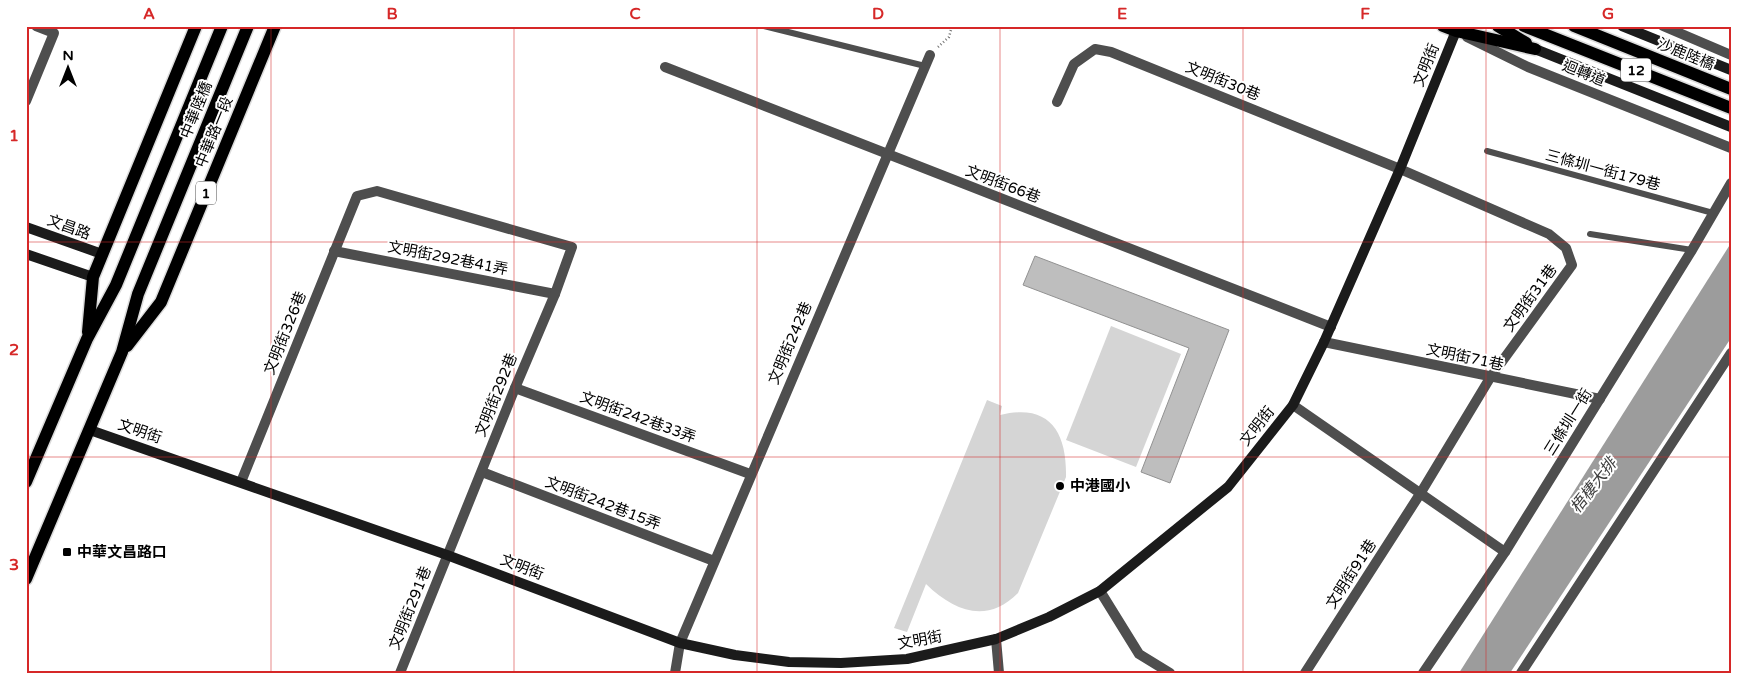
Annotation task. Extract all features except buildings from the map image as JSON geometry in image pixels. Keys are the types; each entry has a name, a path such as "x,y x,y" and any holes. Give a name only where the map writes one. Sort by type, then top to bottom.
{"main road":[{"path":"26,482 87,339 93,276 196,26"},
{"name":"中華陸橋","path":"87,339 116,285 222,26"},
{"name":"中華陸橋","path":"174,207 248,26"},
{"name":"中華路一段","path":"122,352 161,302 275,26"},
{"path":"1443,26 1535,49"},
{"path":"1498,26 1535,49"},
{"name":"12","path":"1524,26 1731,108"},
{"name":"沙鹿陸橋","path":"1574,26 1731,89"},
{"name":"中華路一段","path":"26,579 122,352 138,294 174,207"}],"street":[{"path":"26,101 54,33 36,26"},
{"path":"1622,26 1731,70"},
{"path":"1663,26 1731,55"},
{"name":"迴轉道","path":"1457,29 1528,67 1731,148"},
{"name":"文明街","path":"90,430 447,555 680,643 735,656 789,662 841,663 907,659 996,639 1049,617 1100,590 1228,487 1293,405 1331,327 1400,169 1457,29"},
{"name":"文明街30巷","path":"1057,102 1074,64 1095,49 1111,52 1400,169"},
{"path":"1535,49 1731,127"},
{"name":"文明街242巷","path":"675,673 680,643 750,474 930,55"},
{"name":"文明街66巷","path":"665,67 1331,327"},
{"name":"文明街31巷","path":"1400,169 1548,234 1566,248 1572,265 1490,378 1420,494"},
{"name":"三條圳一街","path":"1423,673 1505,552 1692,250 1731,183"},
{"name":"文明街326巷","path":"241,482 357,196 377,191 572,246"},
{"name":"文昌路","path":"26,227 102,254"},
{"name":"文明街292巷","path":"447,555 515,388 556,294 572,246"},
{"name":"文明街292巷41弄","path":"334,251 556,294"},
{"path":"26,254 93,276"},
{"name":"文明街71巷","path":"1324,342 1490,378 1600,398"},
{"path":"1521,673 1731,353"},
{"name":"文明街242巷33弄","path":"515,388 750,474"},
{"path":"1293,405 1505,552"},
{"name":"文明街242巷15弄","path":"482,472 714,561"},
{"name":"文明街91巷","path":"1306,671 1420,494"},
{"name":"文明街291巷","path":"400,673 447,555"},
{"path":"1100,590 1139,654 1170,673"},
{"path":"996,639 999,673"}],"lane":[{"path":"764,26 925,66"},
{"name":"三條圳一街179巷","path":"1487,151 1712,213"},
{"path":"1590,234 1692,250"}],"path":[{"path":"930,55 949,37 952,26"}],"shaded area":[{"path":"1111,326 1181,354 1136,467 1066,440"},
{"path":"987,400 1002,406 1000,415 1017,412 1031,413 1043,417 1052,424 1063,446 1066,477 1018,593 995,609 971,611 948,602 926,584 907,632 894,628"}],"water":[{"name":"梧棲大排","path":"1731,243 1731,338 1510,673 1459,673"}],"place":[{"name":"中港國小","path":"1060,486"},
{"name":"中華文昌路口","path":"67,552"}]}
